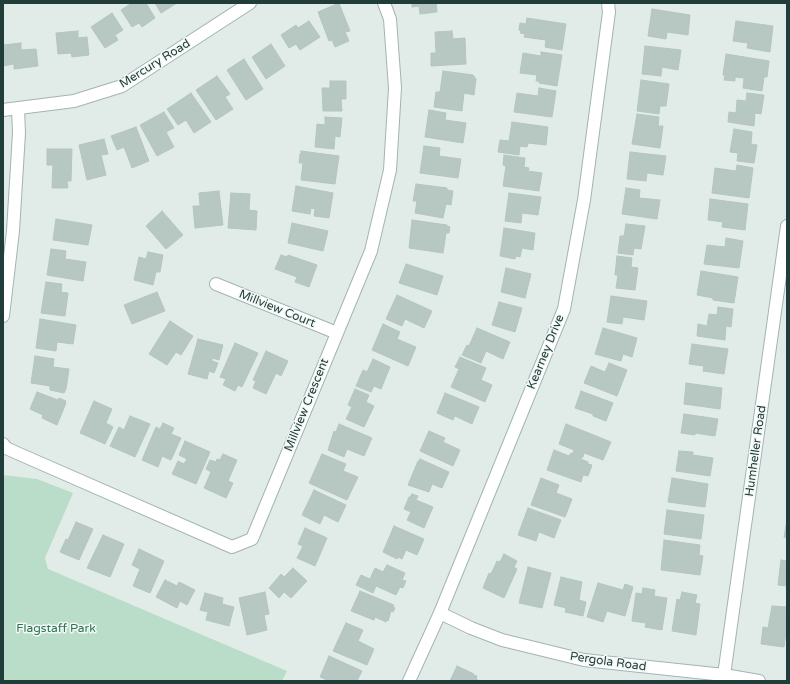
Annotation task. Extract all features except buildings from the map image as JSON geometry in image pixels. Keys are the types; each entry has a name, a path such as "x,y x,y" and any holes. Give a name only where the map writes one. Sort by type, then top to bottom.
{"street":[{"name":"Mercury Road","path":"3,110 74,101 122,86 250,3"},
{"name":"Millview Crescent","path":"3,444 6,448 17,453 232,547 252,539 371,251 390,170 395,88 390,19 384,3"},
{"name":"Kearney Drive","path":"409,681 440,613 564,309 584,200 608,3"},
{"path":"3,316 13,231 19,133 18,109"},
{"name":"Humheller Road","path":"724,675 787,226"},
{"name":"Millview Court","path":"216,284 337,333"},
{"name":"Pergola Road","path":"440,613 471,628 502,640 584,660 724,675 759,681"}],"green space":[{"name":"Flagstaff Park","path":"3,475 37,479 73,493 45,558 48,569 287,671 282,681 3,681"}]}
